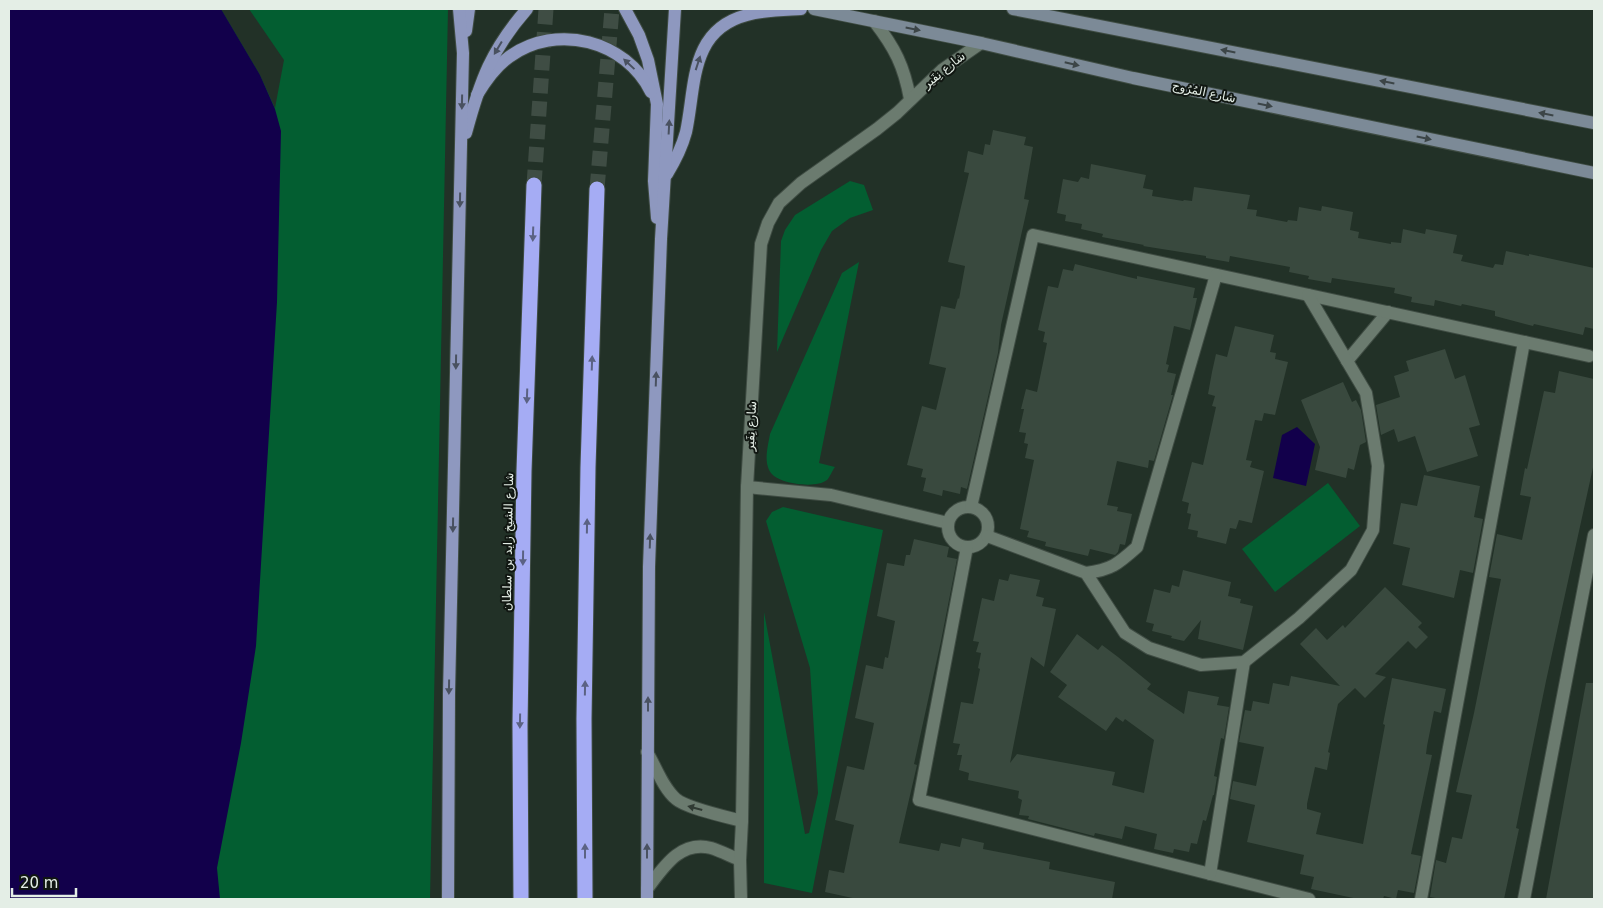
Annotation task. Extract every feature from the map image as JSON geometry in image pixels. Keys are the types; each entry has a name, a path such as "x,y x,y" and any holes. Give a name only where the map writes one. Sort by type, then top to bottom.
{"highway":[{"name":"شارع الشيخ زايد بن سلطان","path":"521,899 520,725 524,471 534,185"},
{"path":"585,899 584,719 588,467 597,189"}],"main road":[{"path":"448,899 448,720 463,54 459,9"},
{"path":"463,54 469,9"},
{"path":"461,151 485,71 511,27 527,9"},
{"path":"625,9 648,60 657,104 654,195 661,238"},
{"path":"647,894 649,567 661,238 676,9"},
{"path":"666,176 682,143 695,69 702,52 711,38 728,23 747,15 801,9"},
{"path":"477,94 491,73 510,56 532,44 557,39 583,40 607,48 628,62 645,81 657,104"}],"street":[{"name":"شارع المُرُوج","path":"814,9 981,43 1133,78 1594,173"},
{"path":"1012,9 1594,123"},
{"name":"شارع نِفَير","path":"874,21 888,38 905,74 910,99"},
{"name":"شارع نِفَير","path":"740,899 747,487 761,244 768,223 779,203 800,183 877,129 897,113 942,70 981,43"},
{"path":"971,507 1032,235 1589,356"},
{"path":"987,536 1086,573 1103,571 1118,563 1136,547 1216,275"},
{"path":"1086,573 1125,633 1149,648 1201,665 1244,662 1299,618 1351,570 1373,530 1378,466 1366,393 1308,295"},
{"path":"1347,361 1388,312"},
{"path":"1421,899 1524,342"},
{"path":"747,487 831,495 948,523"},
{"path":"965,507 971,507 982,512 986,517 989,530 987,536 978,545 967,547 956,543 952,539 948,523 954,512 965,507"},
{"path":"1524,899 1594,536"},
{"path":"967,547 919,800 1309,899"},
{"path":"1210,874 1244,662"},
{"path":"647,752 668,790 676,800 689,806 742,821"},
{"path":"647,894 667,863 679,852 694,847 710,848 740,860"}],"green space":[{"path":"9,9 221,9 260,75 275,108 284,60 249,9 448,9 430,899 9,899"},
{"path":"850,181 864,185 873,210 850,218 832,231 821,250 777,352 781,241 785,230 795,215"},
{"path":"859,262 819,463 835,467 828,479 822,483 807,485 782,480 771,473 767,464 770,434 842,273"},
{"path":"1328,483 1360,526 1275,592 1242,549"},
{"path":"783,507 883,530 812,893 764,883 764,612 805,834 809,833 818,793 810,668 766,521 772,512"}],"shaded area":[{"path":"9,9 221,9 260,75 275,109 281,131 277,302 256,646 241,743 217,868 220,899 9,899"},
{"path":"1297,427 1315,444 1306,486 1273,478 1282,435"}],"building":[{"path":"993,130 1026,137 1024,145 1033,147 1024,199 1029,200 1001,325 998,353 967,489 961,487 960,494 943,490 942,496 923,491 926,478 921,477 923,469 907,465 922,406 936,410 946,368 929,364 941,306 955,309 959,299 965,266 948,262 969,173 964,172 968,151 983,155 985,144 990,145"},
{"path":"1091,164 1146,175 1143,188 1153,190 1152,196 1192,201 1194,187 1250,195 1247,209 1257,210 1256,216 1287,222 1288,220 1297,221 1299,207 1321,211 1322,206 1353,212 1350,230 1359,232 1358,238 1391,244 1391,242 1401,243 1403,229 1425,234 1426,229 1457,235 1453,253 1463,255 1461,261 1493,268 1495,264 1503,265 1506,251 1594,268 1594,329 1585,327 1583,335 1534,324 1533,326 1495,316 1495,311 1462,304 1461,306 1435,300 1434,306 1411,302 1412,297 1394,293 1395,288 1332,278 1331,283 1308,279 1309,276 1289,272 1290,267 1230,256 1229,262 1102,237 1103,234 1081,229 1082,224 1065,221 1066,215 1057,213 1063,179 1078,182 1081,177 1089,179"},
{"path":"1075,264 1137,279 1137,276 1195,288 1193,298 1197,298 1190,330 1174,326 1166,364 1169,365 1167,372 1176,374 1171,395 1173,395 1154,461 1149,460 1148,468 1117,461 1107,505 1118,507 1117,511 1132,514 1125,545 1120,544 1115,555 1090,549 1088,556 1045,546 1046,542 1027,537 1029,531 1020,529 1034,460 1025,458 1028,444 1024,443 1026,433 1019,432 1024,409 1021,409 1026,389 1037,392 1047,343 1043,342 1045,332 1038,330 1048,286 1058,288 1063,269 1073,271"},
{"path":"1235,326 1274,335 1270,352 1276,353 1275,359 1288,362 1275,415 1264,413 1262,421 1255,420 1246,460 1252,461 1250,467 1264,471 1252,523 1239,520 1236,529 1230,528 1226,544 1197,537 1198,531 1188,529 1191,514 1187,513 1189,503 1182,501 1192,462 1203,465 1216,407 1212,406 1215,396 1208,394 1216,354 1227,357"},
{"path":"1445,349 1455,379 1465,375 1480,425 1469,428 1478,456 1427,472 1415,436 1398,442 1394,429 1381,435 1376,405 1400,397 1394,376 1409,371 1406,361"},
{"path":"1559,371 1594,379 1594,463 1546,681 1516,828 1519,829 1504,899 1441,899 1430,897 1436,860 1446,863 1452,837 1462,839 1472,795 1456,792 1501,579 1489,577 1497,534 1522,540 1531,497 1520,495 1525,468 1527,469 1544,391 1555,393"},
{"path":"1343,382 1352,402 1356,400 1361,410 1366,442 1360,445 1354,470 1348,468 1346,478 1315,470 1320,447 1301,400"},
{"path":"1424,475 1480,486 1474,517 1483,519 1473,573 1460,570 1454,598 1402,585 1410,548 1393,544 1401,503 1417,506"},
{"path":"914,539 949,547 947,557 957,559 914,764 917,765 899,843 939,851 941,843 960,847 962,838 984,843 983,849 1050,862 1049,869 1115,882 1112,899 857,899 825,892 829,870 844,873 854,825 835,820 847,766 864,770 874,723 855,718 866,665 883,669 885,657 888,658 895,621 877,616 887,563 904,566 906,555 910,555"},
{"path":"1183,570 1231,582 1228,596 1241,599 1240,603 1253,606 1243,650 1198,639 1201,620 1184,641 1152,631 1154,624 1146,622 1154,589 1170,593 1172,585 1179,587"},
{"path":"1010,574 1040,580 1036,596 1044,598 1042,606 1056,609 1044,667 1031,657 1010,763 1017,754 1115,772 1112,785 1144,793 1154,740 1125,719 1123,722 1116,717 1106,731 1058,697 1067,685 1050,672 1077,634 1098,650 1102,645 1151,684 1147,689 1184,714 1188,691 1219,697 1217,705 1229,707 1224,739 1221,738 1214,776 1217,777 1214,795 1206,821 1203,820 1197,844 1191,843 1189,852 1174,849 1173,853 1154,849 1157,834 1125,826 1122,839 1095,833 1094,836 1028,819 1029,816 1019,815 1022,800 1018,798 1019,791 968,780 969,773 959,770 962,755 957,755 960,744 953,743 961,702 973,704 980,669 978,668 981,653 976,652 979,642 973,641 982,598 994,601 999,579 1008,581"},
{"path":"1385,587 1422,623 1418,627 1428,637 1416,649 1408,641 1375,674 1386,677 1365,698 1355,688 1338,704 1328,752 1330,753 1327,770 1315,767 1307,804 1307,809 1321,813 1316,834 1363,844 1392,678 1446,689 1441,713 1434,711 1427,746 1426,754 1432,755 1411,854 1421,856 1414,893 1398,890 1396,899 1384,896 1383,899 1358,899 1311,889 1314,877 1300,874 1304,855 1247,842 1255,805 1230,799 1233,781 1256,786 1264,747 1239,742 1245,710 1251,711 1253,701 1269,704 1273,683 1289,686 1291,676 1340,686 1300,644 1316,628 1327,640 1343,625 1345,628"},
{"path":"1586,683 1594,683 1594,899 1546,899"}],"tunnel":[{"path":"534,185 546,9"},
{"path":"597,189 612,9"}]}
